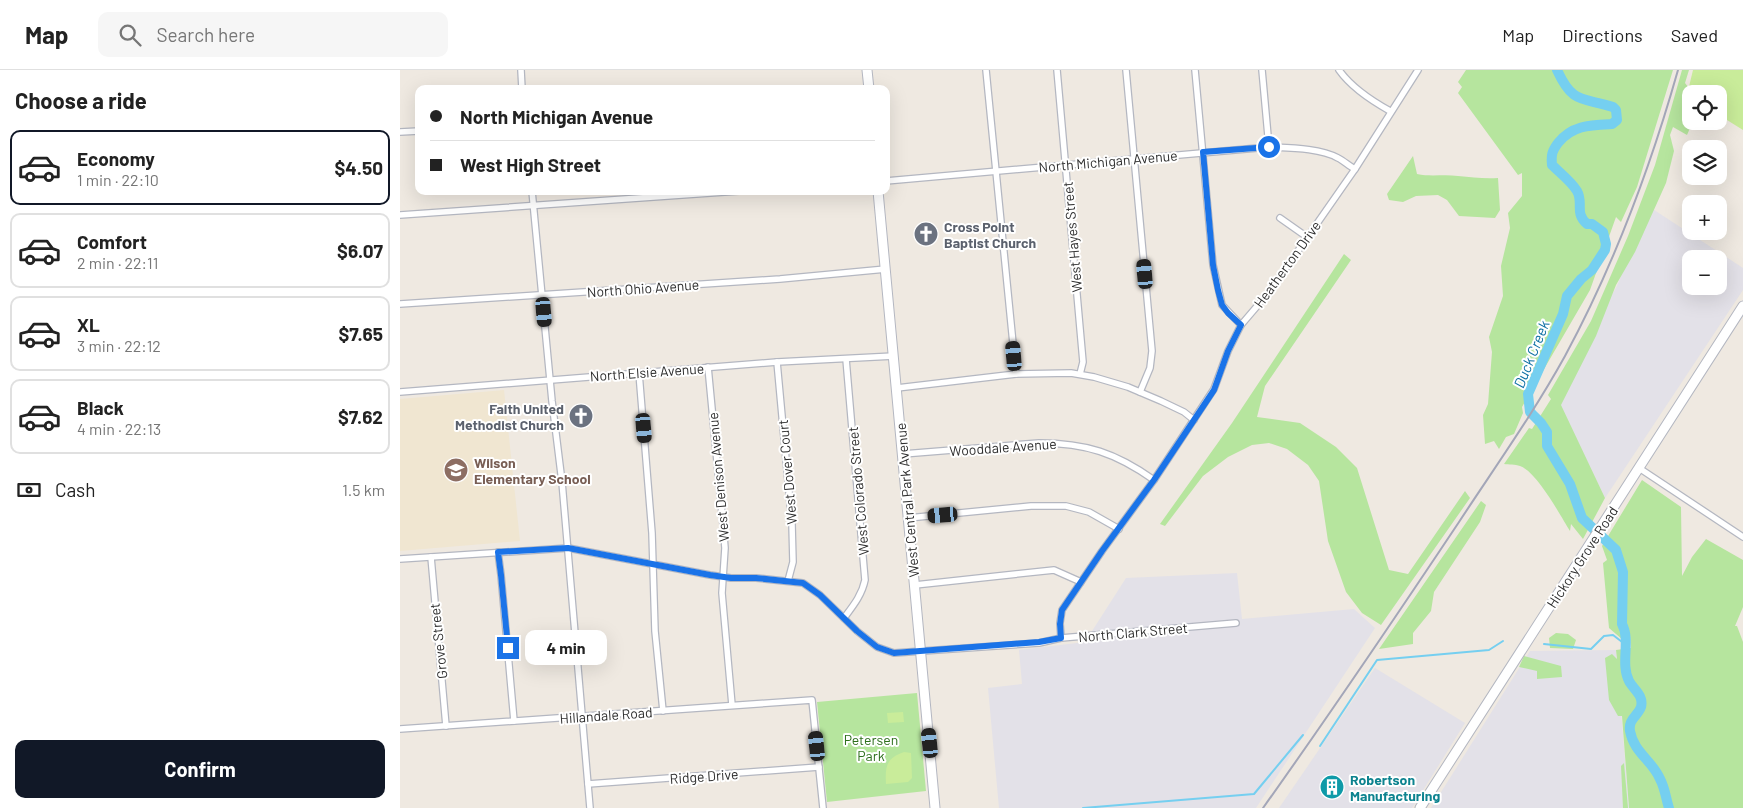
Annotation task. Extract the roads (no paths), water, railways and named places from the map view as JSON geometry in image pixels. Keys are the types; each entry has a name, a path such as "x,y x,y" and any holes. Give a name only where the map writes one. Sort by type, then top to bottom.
{"street":[{"path":"520,70 522,85"},
{"path":"867,70 869,85"},
{"path":"986,70 1016,374"},
{"name":"West Hayes Street","path":"1057,70 1083,362 1080,374"},
{"path":"1126,70 1152,351 1150,368 1140,392"},
{"path":"1195,70 1213,265 1222,305 1241,325"},
{"path":"1262,70 1269,147"},
{"path":"1339,70 1376,103 1390,111"},
{"name":"Heatherton Drive","path":"1061,638 1062,610 1154,480 1214,390 1228,351 1241,325 1270,291 1354,169 1418,70"},
{"path":"400,132 415,131"},
{"name":"North Michigan Avenue","path":"890,181 1269,147 1298,148 1325,153 1337,157 1354,169"},
{"path":"533,195 568,548 590,808"},
{"path":"400,215 684,195"},
{"name":"West Central Park Avenue","path":"878,195 936,808"},
{"path":"1280,218 1307,237"},
{"name":"North Ohio Avenue","path":"400,304 780,279 886,269"},
{"name":"Hickory Grove Road","path":"1420,808 1743,306"},
{"name":"North Elsie Avenue","path":"400,392 708,367 894,356"},
{"name":"West Colorado Street","path":"844,618 864,588 865,580 846,359"},
{"name":"West Dover Court","path":"777,362 792,524 793,562 788,581"},
{"name":"West Denison Avenue","path":"708,367 723,524 722,577 732,706"},
{"path":"639,373 650,504 655,631 663,711"},
{"path":"897,388 1016,374 1080,374 1140,392 1184,412 1194,420"},
{"name":"Wooddale Avenue","path":"903,454 1039,443 1061,443 1082,446 1107,453 1138,469 1154,480"},
{"path":"1639,468 1743,536"},
{"path":"908,518 1031,506 1066,506 1089,512 1119,529"},
{"name":"North Clark Street","path":"400,559 568,548 722,577 803,583 877,647 894,653 1039,642 1061,638 1236,623"},
{"path":"498,552 514,721"},
{"name":"Grove Street","path":"431,557 446,726"},
{"path":"915,585 1054,570 1081,582"},
{"name":"Hillandale Road","path":"400,729 812,700 819,767"},
{"path":"819,767 823,808"},
{"name":"Ridge Drive","path":"588,784 819,767"}],"waterway":[{"name":"Duck Creek","path":"1557,70 1568,89 1579,98 1613,107 1616,110 1617,120 1612,124 1576,129 1563,137 1552,153 1552,165 1569,180 1579,195 1580,212 1583,220 1603,232 1606,244 1605,250 1592,270 1581,279 1567,296 1563,314 1528,394 1530,412 1547,432 1547,446 1570,484 1582,518 1616,550 1623,572 1622,624 1626,638 1626,674 1640,696 1642,703 1640,710 1630,723 1630,731 1635,745 1657,772 1669,808"},
{"path":"1544,644 1591,649 1604,636 1613,635 1626,645"},
{"path":"1320,746 1377,660 1489,650 1503,641"},
{"path":"1083,808 1254,794 1303,735"}],"railway":[{"path":"1263,808 1338,702 1527,420 1553,378 1583,322 1615,252 1643,180 1678,70"}],"place":[{"name":"Cross Point Baptist Church","path":"926,234"},
{"name":"Faith United Methodist Church","path":"581,416"},
{"name":"Wilson Elementary School","path":"456,470"},
{"name":"Robertson Manufacturing","path":"1332,787"}],"park label":[{"name":"Petersen Park","path":"871,748"}]}
